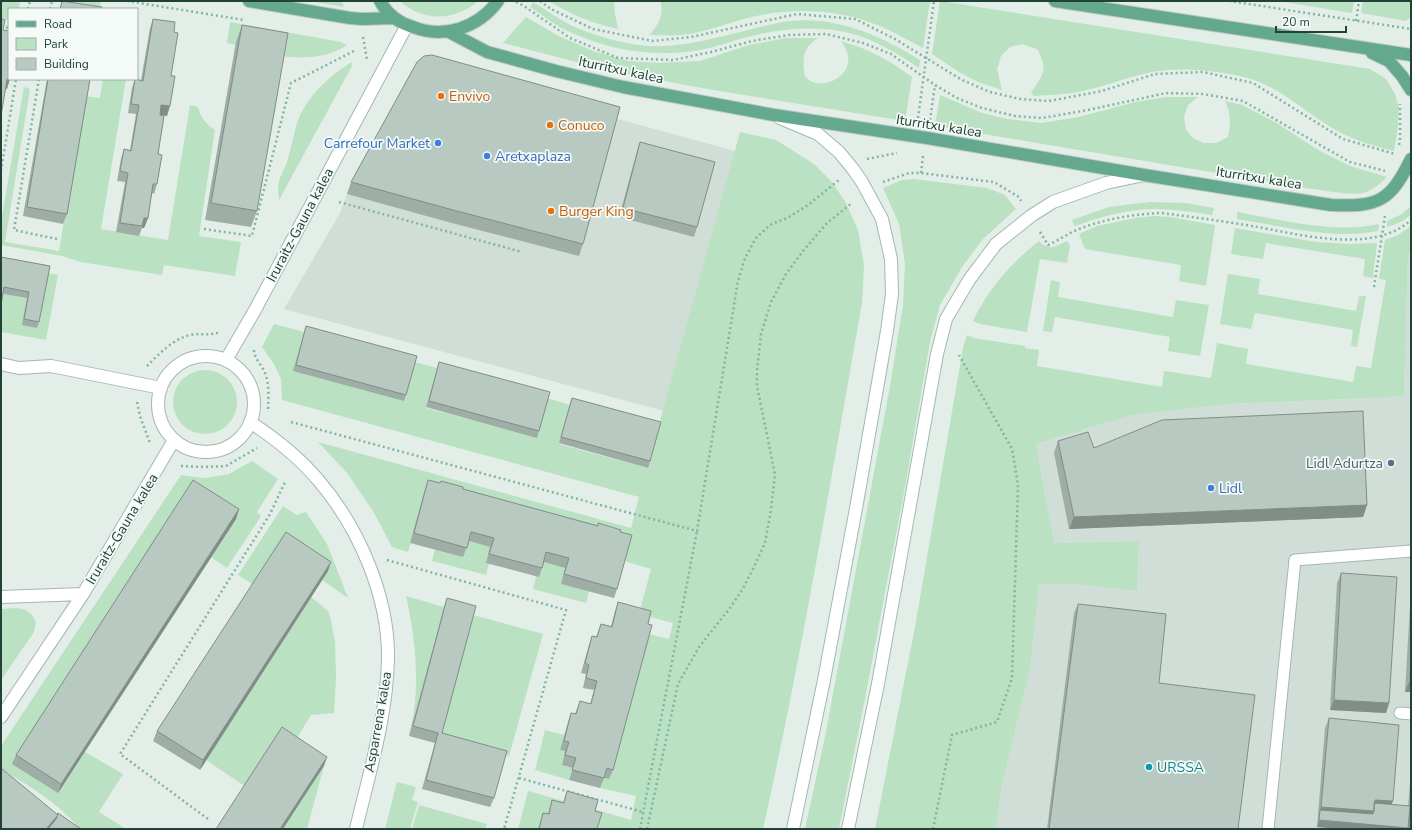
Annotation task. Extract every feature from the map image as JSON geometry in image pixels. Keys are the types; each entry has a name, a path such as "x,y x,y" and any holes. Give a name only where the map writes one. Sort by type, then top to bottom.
{"main road":[{"path":"249,1 362,19 394,18"},
{"path":"380,1 382,6 394,18 408,26 435,32 449,32 465,27 479,20 492,9 498,1"},
{"path":"1055,1 1363,49 1411,55"},
{"name":"Iturritxu kalea","path":"449,32 487,52 556,71 623,87 774,115 1331,205 1351,206 1378,201 1396,187 1411,160"},
{"path":"1363,49 1389,62 1402,76 1411,90"}],"street":[{"name":"Iruraitz-Gauna kalea","path":"226,360 408,26"},
{"path":"774,115 818,134 839,152 867,190 882,219 891,259 892,294 856,511 824,680 793,829"},
{"path":"848,829 878,684 937,354 946,319 969,280 996,244 1031,216 1053,202 1076,193 1106,183 1144,175"},
{"path":"211,356 226,360 238,368 248,380 253,393 254,408 250,422 242,435 231,445 217,450 202,451 187,447 174,440 165,429 160,415 158,401 161,388 169,374 180,363 195,357 211,356"},
{"path":"1,364 19,368 51,366 161,388"},
{"name":"Asparrena kalea","path":"250,422 269,435 315,476 338,506 363,550 372,572 383,608 388,659 383,704 373,760 356,829"},
{"name":"Iruraitz-Gauna kalea","path":"1,717 83,594 174,440"},
{"path":"1,597 83,594"}],"lane":[{"path":"1268,829 1295,560 1411,551"}],"path":[{"path":"127,1 252,21"},
{"path":"513,1 524,6 570,38 618,58 673,60 752,41 789,35 826,34 864,43 891,54 935,85 957,98 982,108 1015,116 1042,118 1088,110 1166,93 1203,94 1243,101 1350,162 1404,175"},
{"path":"540,1 551,9 593,29 653,41 692,37 797,14 855,19 895,39 962,80 990,92 1020,99 1049,101 1102,91 1155,74 1203,72 1253,83 1343,139 1396,154 1400,141 1401,107 1399,101"},
{"path":"915,137 934,1"},
{"path":"1229,1 1411,29"},
{"path":"1356,21 1359,1"},
{"path":"362,19 367,64"},
{"path":"204,229 252,236 290,83 354,50"},
{"path":"1,171 16,80"},
{"path":"39,80 14,230 57,239"},
{"path":"640,829 697,531 738,281 745,258 756,238 770,225 789,217 808,205 869,158 900,152"},
{"path":"647,829 678,684 699,647 730,608 742,590 765,543 771,510 775,474 758,386 757,371 761,334 771,302 786,274 803,251 828,223 867,190 888,180 909,173 994,182 1019,197 1048,245 1078,229 1137,214 1162,213 1317,237 1362,239 1387,234 1406,225 1411,220"},
{"path":"339,202 522,252"},
{"path":"1374,287 1385,216"},
{"path":"223,332 212,335 190,336 172,343 146,368 133,372 128,393 137,399 140,416 150,441 149,455 175,470 181,465 205,467 226,466 263,445 276,424 271,420 268,411 269,385 265,372 254,354 253,344"},
{"path":"933,829 952,735 997,722 1012,678 1018,485 1012,449 958,355"},
{"path":"291,422 697,531"},
{"path":"208,819 120,754 270,514 286,480"},
{"path":"386,560 566,610 504,829"},
{"path":"519,778 643,812"}],"shaded area":[{"path":"428,67 735,151 664,411 284,309 340,213 347,194"},
{"path":"1408,252 1411,252 1411,829 996,829 1002,784 1030,670 1039,584 1073,584 1137,591 1139,541 1054,543 1036,444 1132,415 1229,404 1404,396"}],"green space":[{"path":"1,1 20,1 19,8 8,8 8,20 1,19"},
{"path":"64,1 101,1 100,8 62,8"},
{"path":"309,1 342,1 344,7"},
{"path":"400,1 478,1 469,8 460,12 449,15 429,16 418,13"},
{"path":"549,1 614,1 618,29 582,18"},
{"path":"660,1 930,1 923,48 887,29 850,16 834,13 801,11 751,17 689,34 650,35 660,19 662,10"},
{"path":"940,1 1370,69 1386,79 1395,94 1399,108 1394,151 1344,135 1274,89 1254,80 1231,74 1203,70 1163,70 1084,91 1034,96 1031,93 1043,72 1043,62 1037,49 1022,44 1010,47 1001,56 997,69 1002,90 978,82 959,72 932,54"},
{"path":"1278,1 1354,1 1352,13"},
{"path":"1363,1 1411,1 1411,17 1406,21 1361,13"},
{"path":"533,2 566,23 577,28 623,42 650,46 695,42 790,21 808,20 825,22 858,30 890,43 920,60 919,68 894,52 867,39 849,33 827,29 793,29 771,32 711,48 679,53 632,51 601,44 566,31 530,7"},
{"path":"526,17 557,35 593,51 628,61 659,63 700,61 749,45 786,38 818,38 809,46 804,55 805,77 816,83 835,80 845,71 848,65 847,51 841,41 878,56 895,65 912,77 905,121 707,89 607,70 503,43"},
{"path":"230,22 341,42 347,45 332,53 324,55 307,57 281,56 237,42 236,45 227,43"},
{"path":"352,62 352,66 279,200 278,187 280,178 288,159 301,113 306,104 327,80"},
{"path":"103,80 126,80 101,229 168,240 190,105 198,107 204,120 215,130 199,236 241,242 235,276 164,265 162,275 81,262 62,256 1,245 1,222 24,87 30,89 5,242 59,251 85,96 100,98"},
{"path":"940,95 982,113 1007,119 1041,123 1079,117 1135,102 1167,97 1198,97 1188,105 1184,117 1186,130 1193,138 1204,143 1216,143 1228,137 1230,118 1225,101 1242,105 1275,122 1318,150 1350,166 1387,177 1367,192 1358,194 1345,193 1312,189 935,126"},
{"path":"740,132 776,140 814,164 831,181 845,201 858,230 864,265 862,303 816,566 791,698 763,829 596,829 591,820 594,809 631,820 636,796 600,788 603,777 609,779 649,634 669,639 673,623 639,614 651,569 624,561 425,490 408,552 392,547 373,511 347,473 318,442 631,528 639,497 282,400 281,379 274,364 262,347 274,324 304,332 294,371 415,362 437,368 426,408 515,431 547,398 570,405 559,444 647,468"},
{"path":"914,179 987,188 1005,195 1016,209 983,239 962,267 940,305 930,342 905,487 839,829 805,829 825,737 890,386 903,305 905,264 899,224 883,188 902,180"},
{"path":"1151,202 1186,203 1214,208 1212,215 1176,210 1144,209 1114,214 1075,226 1072,220 1109,207"},
{"path":"1411,206 1411,214 1406,219 1387,227 1387,221 1402,214"},
{"path":"1237,212 1327,227 1362,227 1379,224 1378,231 1343,234 1325,233 1237,219"},
{"path":"1154,216 1170,217 1215,225 1206,286 1179,281 1181,265 1085,249 1079,234 1097,226 1135,218"},
{"path":"1411,226 1411,252 1408,253 1404,396 1229,404 1132,415 1036,444 1054,543 1139,541 1137,591 1073,584 1039,584 1030,670 1002,784 996,829 875,829 915,627 963,348 967,335 974,338 1025,346 1025,348 1039,350 1037,366 1162,387 1164,371 1211,378 1217,343 1248,349 1246,364 1353,382 1356,366 1371,368 1386,280 1379,279 1385,240 1398,235"},
{"path":"1235,228 1316,242 1349,244 1377,243 1373,278 1363,276 1365,259 1266,243 1263,259 1231,254"},
{"path":"1039,241 1046,246 1053,247 1067,241 1070,246 1067,263 1040,259 1027,332 980,324 973,321 993,287 1001,277 1019,258"},
{"path":"47,273 58,275 46,340 1,332 2,294 27,298"},
{"path":"1228,274 1260,279 1258,294 1356,311 1359,296 1366,296 1357,347 1351,346 1353,330 1255,313 1251,329 1220,324"},
{"path":"1051,280 1060,282 1058,297 1173,317 1176,300 1209,305 1200,356 1168,351 1170,337 1055,317 1052,332 1043,331"},
{"path":"205,370 217,372 228,379 235,390 237,402 235,414 228,425 217,432 205,434 193,432 182,425 175,414 173,402 175,390 182,379 193,372"},
{"path":"252,461 278,479 257,512 261,516 227,568 211,557 85,752 123,774 99,812 126,829 80,829 53,803 1,769 1,746 181,475 204,478 229,474"},
{"path":"283,506 297,515 306,512 327,544 348,598 322,580 254,585 238,575"},
{"path":"468,541 490,547 489,564 486,575 432,561 435,549"},
{"path":"543,561 565,568 561,584 589,591 586,603 533,589 536,577"},
{"path":"406,596 444,607 409,736 415,706 416,662"},
{"path":"311,597 328,611 331,620 335,643 336,676 334,713 311,715 292,746 246,787 206,760"},
{"path":"17,608 26,610 32,615 36,622 34,632 1,680 1,609"},
{"path":"473,615 543,634 509,756 440,736"},
{"path":"545,730 564,735 560,750 565,751 562,765 573,768 569,780 535,770"},
{"path":"324,766 307,829 283,829"},
{"path":"397,782 416,787 412,800 418,802 410,829 385,829"},
{"path":"528,791 564,801 560,813 538,829 518,829"},
{"path":"419,805 487,824 485,829 412,829"}],"building":[{"path":"62,1 102,7 102,8 60,8"},
{"path":"1,19 5,20 3,30 8,31 8,79 1,116"},
{"path":"153,19 175,22 174,32 178,33 171,76 175,76 170,106 161,105 160,115 164,116 158,154 162,155 157,184 153,184 148,218 144,218 142,226 120,223 128,173 120,171 124,149 131,151 139,105 131,104 135,80 143,81"},
{"path":"242,25 288,33 257,211 211,203"},
{"name":"Aretxaplaza","path":"432,55 620,107 583,244 351,182 417,62 424,56"},
{"path":"48,80 90,80 67,214 27,207"},
{"path":"640,142 715,162 697,227 623,208"},
{"path":"1,257 50,266 39,322 24,319 29,292 4,287 1,305"},
{"path":"306,326 417,356 406,395 296,365"},
{"path":"439,362 550,392 539,431 429,401"},
{"path":"572,398 661,422 650,461 561,437"},
{"name":"Lidl","path":"1363,411 1367,505 1074,517 1058,441 1088,432 1094,448 1162,420"},
{"path":"193,480 239,509 61,784 16,755"},
{"path":"428,480 440,483 441,481 463,487 463,489 598,526 598,523 632,535 617,589 564,574 569,558 546,552 542,568 489,554 494,538 471,532 467,548 414,533"},
{"path":"286,532 331,562 203,760 157,731"},
{"path":"1341,573 1397,577 1389,703 1334,700"},
{"path":"447,598 476,606 442,733 507,751 494,798 426,780 438,733 413,726"},
{"path":"618,602 651,611 648,624 652,625 613,770 607,768 604,778 572,770 576,758 565,755 569,742 564,741 571,713 576,714 580,701 591,704 597,681 586,678 589,665 585,663 592,636 597,637 601,624 612,627"},
{"name":"URSSA","path":"1078,604 1166,614 1159,683 1255,695 1238,829 1049,829"},
{"path":"1411,656 1411,680 1410,680"},
{"path":"1329,718 1399,725 1393,801 1375,800 1374,811 1321,807"},
{"path":"282,727 327,757 280,829 216,829"},
{"path":"1,768 58,815 46,829 1,829"},
{"path":"567,791 598,800 595,811 602,813 597,829 539,829 543,813 549,814 552,800 564,803"},
{"path":"1411,800 1411,825 1409,825"},
{"path":"1374,803 1410,806 1408,828 1319,820 1320,810 1373,814"},
{"path":"58,813 81,829 48,829 57,818"}],"place":[{"name":"Envivo","path":"441,96"},
{"name":"Conuco","path":"550,125"},
{"name":"Carrefour Market","path":"438,143"},
{"name":"Aretxaplaza","path":"487,156"},
{"name":"Burger King","path":"551,211"},
{"name":"Lidl Adurtza","path":"1391,463"},
{"name":"Lidl","path":"1211,488"},
{"name":"URSSA","path":"1149,767"}]}
